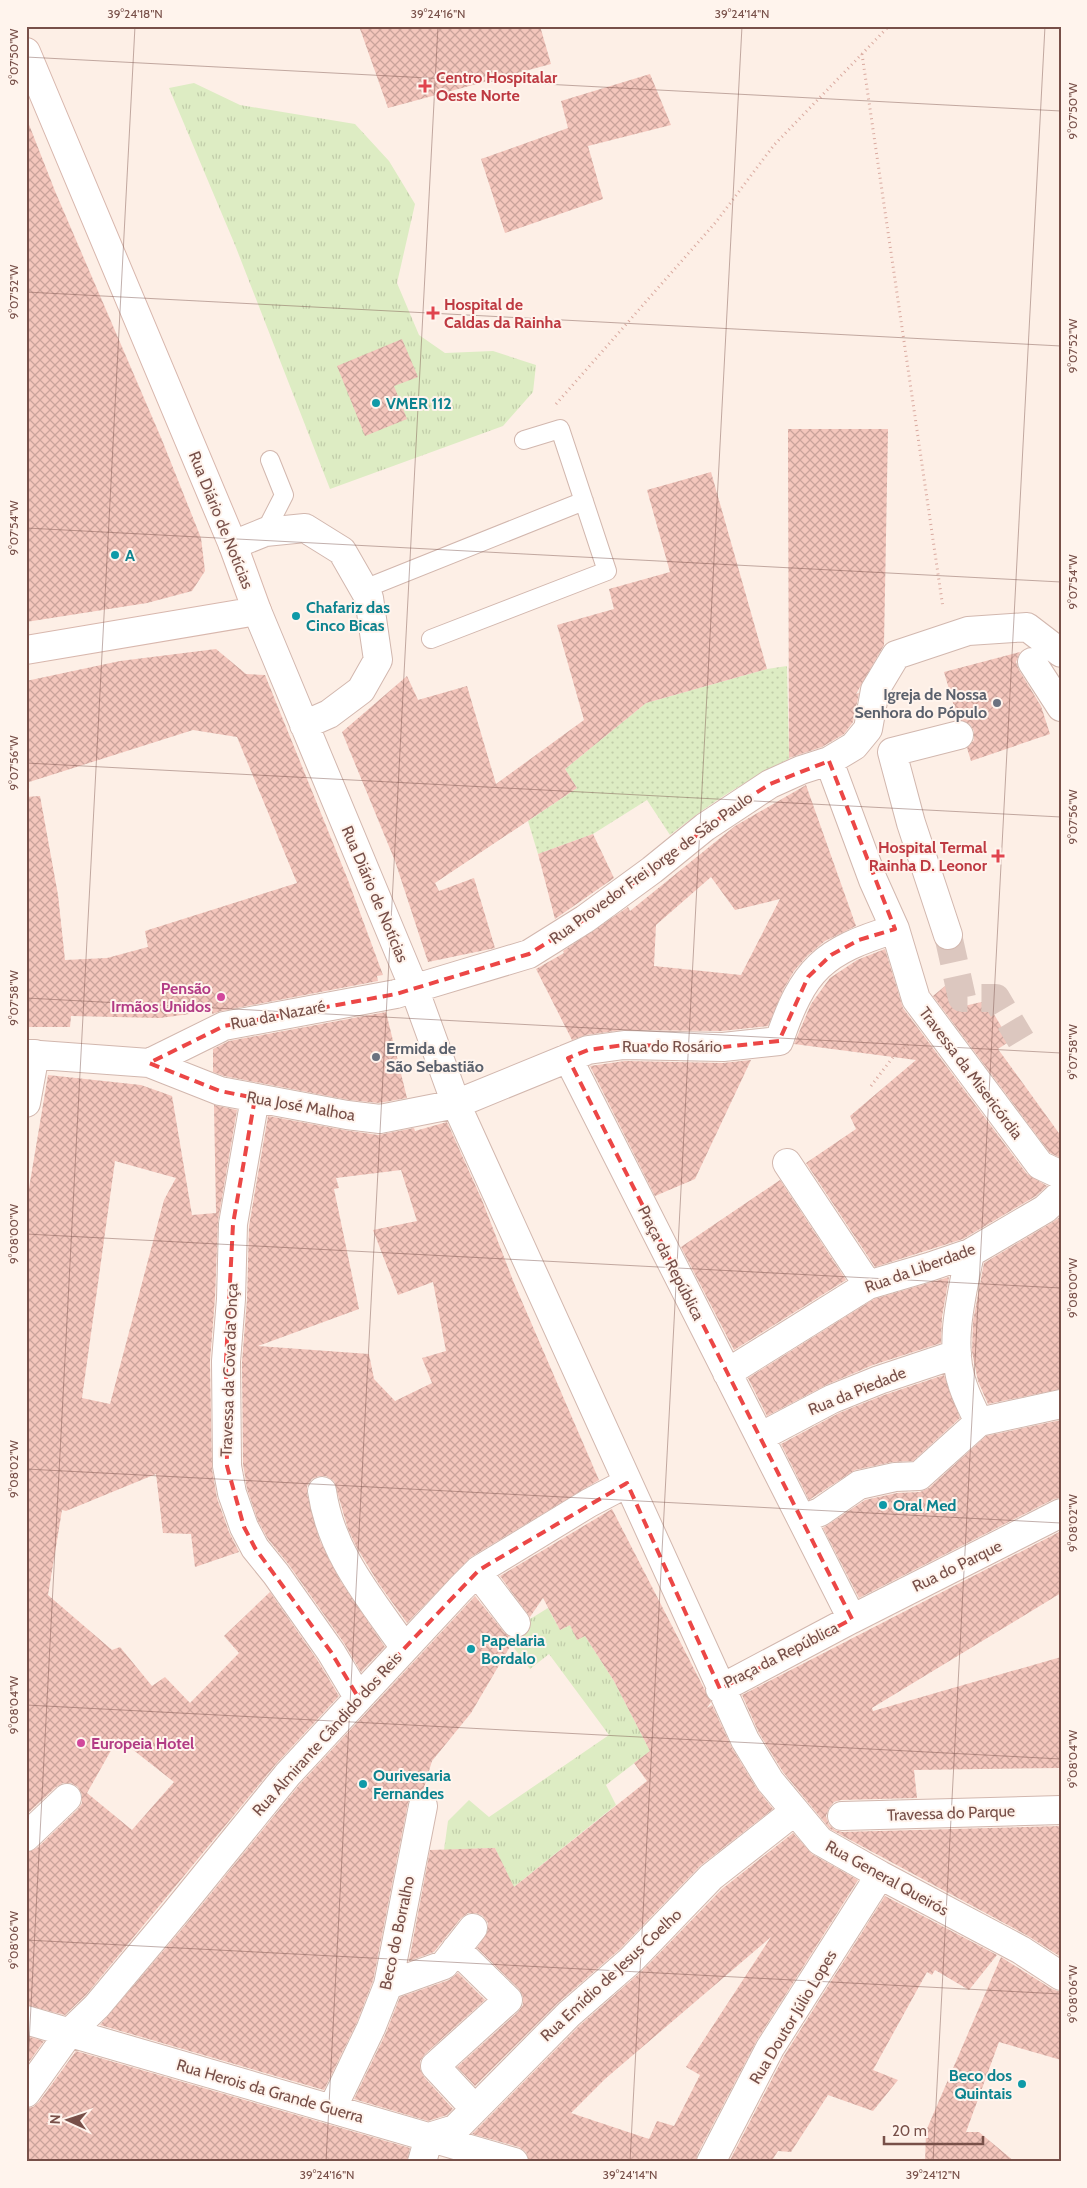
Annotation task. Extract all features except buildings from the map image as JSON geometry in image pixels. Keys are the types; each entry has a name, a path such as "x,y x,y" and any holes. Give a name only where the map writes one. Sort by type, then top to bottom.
{"street":[{"name":"Rua Diário de Notícias","path":"26,52 233,545 257,611 414,988 456,1104"},
{"path":"233,545 265,532 305,528 342,551 369,598 378,660 361,690 329,714 304,725"},
{"path":"26,650 257,611"},
{"name":"Rua Provedor Frei Jorge de São Paulo","path":"414,988 529,954 585,919 652,870 705,827 740,803 770,784 801,770 829,761 854,746 868,728 875,690 896,655 968,631 1026,627 1061,653"},
{"path":"1032,662 1061,707"},
{"path":"948,935 911,823 892,752 959,735"},
{"name":"Travessa da Misericórdia","path":"829,761 873,880 895,929 916,999 1040,1165 1061,1175"},
{"name":"Rua do Rosário","path":"568,1058 588,1050 624,1045 723,1047 779,1041 789,1010 808,977 831,955 859,940 895,929"},
{"name":"Rua da Nazaré","path":"149,1063 224,1026 396,994 414,988"},
{"path":"26,1103 31,1054 149,1063"},
{"path":"456,1104 568,1058"},
{"name":"Praça da República","path":"456,1104 720,1689 852,1619 568,1058"},
{"name":"Rua José Malhoa","path":"149,1063 220,1091 347,1115 380,1119 456,1104"},
{"name":"Travessa da Cova da Onça","path":"255,1098 233,1224 231,1299 226,1361 227,1466 232,1493 244,1527 255,1548 276,1574 330,1652 358,1697"},
{"path":"786,1163 868,1285"},
{"name":"Rua da Liberdade","path":"728,1373 868,1285 929,1267 970,1252 1045,1209 1061,1194"},
{"path":"970,1252 959,1305 957,1354 962,1385 979,1422"},
{"name":"Rua da Piedade","path":"760,1437 832,1399 879,1380 957,1354"},
{"path":"802,1519 820,1512 859,1485 895,1478 919,1476 979,1422 1061,1404"},
{"name":"Rua Almirante Cândido dos Reis","path":"26,2093 68,2033 97,2006 175,1914 288,1774 477,1572 589,1503 627,1483"},
{"path":"322,1491 326,1516 352,1572 405,1648"},
{"name":"Rua do Parque","path":"852,1619 1061,1513"},
{"path":"477,1572 516,1623"},
{"name":"Rua General Queirós","path":"720,1689 745,1740 770,1781 820,1841 1021,1950 1061,1976"},
{"path":"26,1838 67,1798"},
{"name":"Beco do Borralho","path":"332,2109 371,2028 388,1985 423,1806"},
{"name":"Travessa do Parque","path":"842,1816 1061,1810"},
{"name":"Rua Emídio de Jesus Coelho","path":"425,2150 455,2128 569,2014 631,1960 711,1877 795,1811"},
{"name":"Rua Doutor Júlio Lopes","path":"711,2162 770,2048 880,1875"},
{"path":"388,1985 444,1965 473,1928"},
{"path":"456,1949 508,2000 435,2066 474,2108"},
{"name":"Rua Herois da Grande Guerra","path":"26,2020 332,2109 425,2150 514,2162"}],"lane":[{"path":"431,639 607,571 560,428 524,440"},
{"path":"265,532 284,495 270,460"},
{"path":"364,588 584,500"}],"path":[{"path":"524,440 716,222 774,145 889,26"},
{"path":"862,54 943,609"},
{"path":"871,1086 893,1056"}],"highlighted area":[{"path":"829,761 895,929 859,940 831,955 808,977 779,1041 723,1047 624,1045 588,1050 568,1058 852,1619 720,1689 627,1483 479,1570 358,1697 331,1652 255,1548 244,1527 227,1466 226,1361 233,1224 255,1098 220,1091 149,1063 224,1026 396,994 529,954 585,919 740,803 770,784"}],"green space":[{"path":"194,83 240,105 355,124 389,161 415,204 397,283 419,335 445,353 493,351 536,365 533,392 503,426 330,489 235,245 169,88"},
{"path":"787,666 789,759 727,794 698,813 670,835 647,800 593,834 538,854 528,821 577,788 565,769 646,703 767,669"},
{"path":"548,1608 560,1630 570,1625 577,1639 585,1636 614,1681 650,1751 606,1785 616,1805 484,1911 477,1900 507,1873 495,1848 444,1850 448,1821 469,1800 489,1817 609,1735 549,1654 530,1669 511,1644 522,1624"}],"tunnel":[{"path":"948,935 962,998 996,998 1021,1040"}],"place":[{"name":"Centro Hospitalar Oeste Norte","path":"425,86"},
{"name":"Hospital de Caldas da Rainha","path":"433,313"},
{"name":"VMER 112","path":"376,403"},
{"name":"A","path":"115,555"},
{"name":"Chafariz das Cinco Bicas","path":"296,616"},
{"name":"Igreja de Nossa Senhora do Pópulo","path":"997,703"},
{"name":"Hospital Termal Rainha D. Leonor","path":"998,856"},
{"name":"Pensão Irmãos Unidos","path":"221,997"},
{"name":"Ermida de São Sebastião","path":"376,1057"},
{"name":"Oral Med","path":"883,1505"},
{"name":"Papelaria Bordalo","path":"471,1649"},
{"name":"Europeia Hotel","path":"81,1743"},
{"name":"Ourivesaria Fernandes","path":"363,1784"},
{"name":"Beco dos Quintais","path":"1022,2084"}]}
